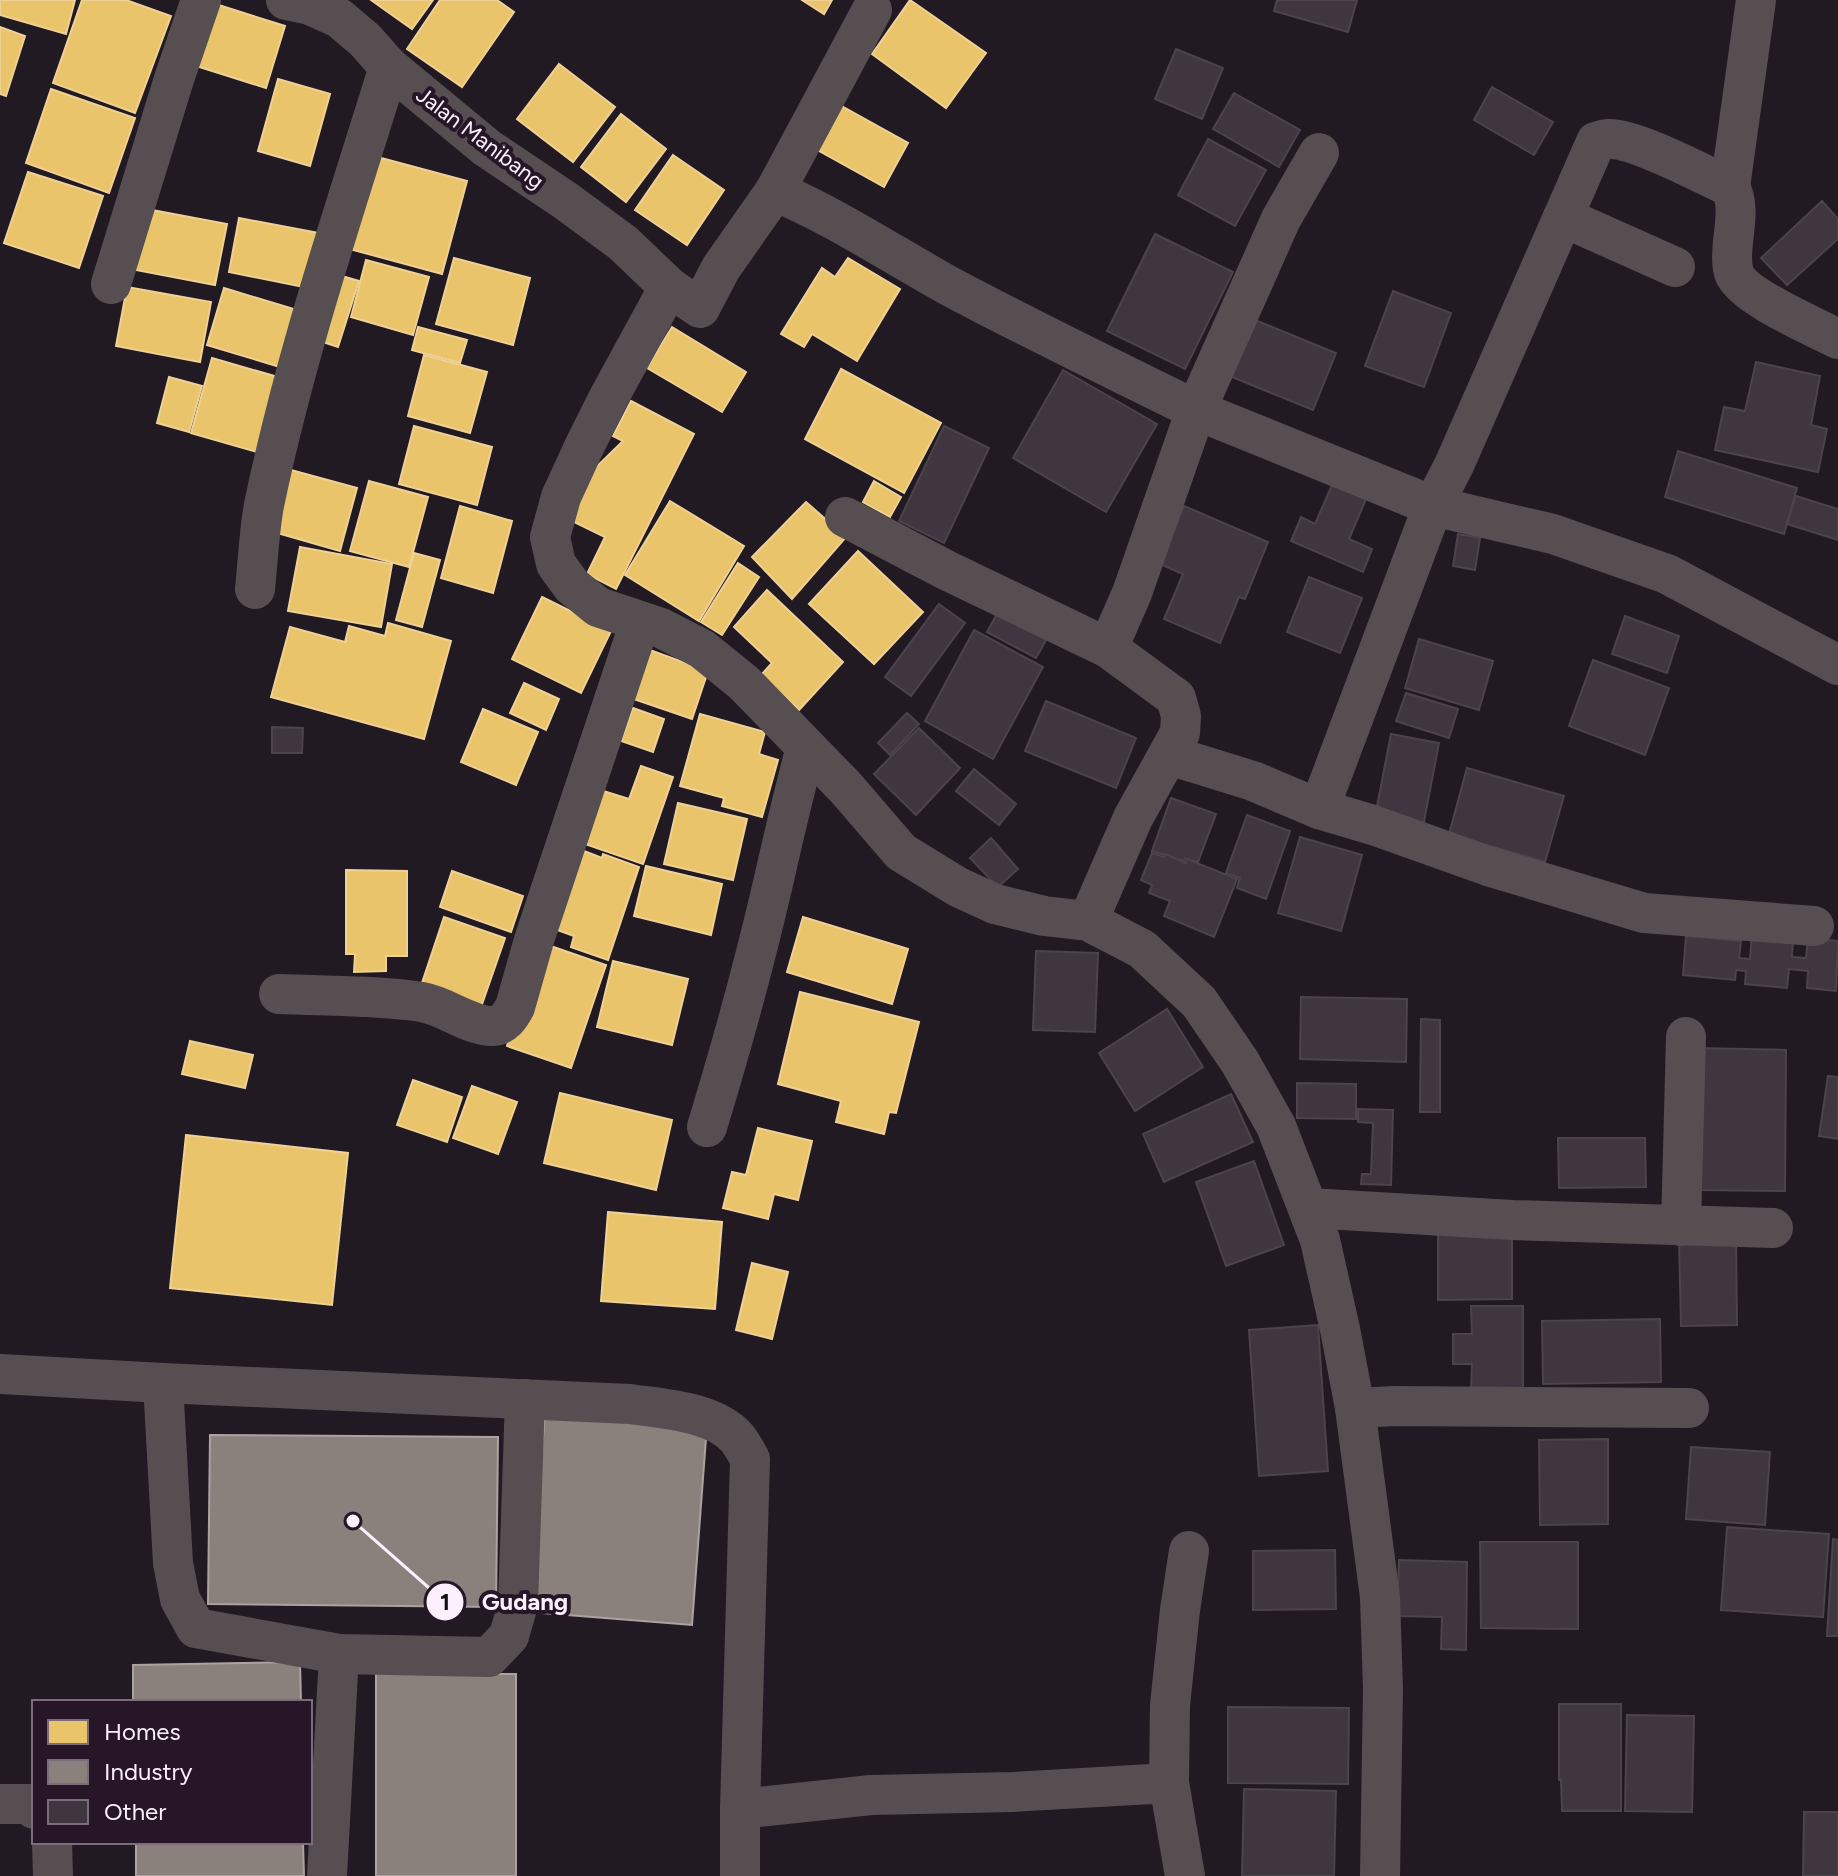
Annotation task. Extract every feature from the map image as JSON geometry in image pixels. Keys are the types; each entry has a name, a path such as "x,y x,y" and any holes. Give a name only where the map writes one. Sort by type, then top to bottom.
{"street":[{"path":"111,284 201,0"},
{"name":"Jalan Manibang","path":"286,0 310,5 339,18 365,40 389,67 487,148 623,243 669,287 700,308 721,268 775,191"},
{"path":"1730,187 1756,0"},
{"path":"872,10 775,191 806,204 1015,321 1196,410 1433,506 1553,534 1667,574 1838,665"},
{"path":"255,589 264,507 291,393 324,269 389,67"},
{"path":"1319,809 1433,506 1455,463 1596,142 1606,139 1645,147 1730,187 1735,196 1734,274 1749,290 1768,303 1838,339"},
{"path":"1108,648 1132,593 1196,410 1281,219 1319,153"},
{"path":"1563,217 1675,267"},
{"path":"669,287 584,447 561,497 550,537 556,564 572,586 598,607 661,628 702,649 744,683 846,788 901,852 958,887 995,904 1044,916 1088,921 1142,949 1199,1002 1240,1062 1276,1126 1320,1240 1355,1408 1380,1597 1383,1689 1380,1876"},
{"path":"845,517 946,570 1108,648 1176,698 1181,716 1180,733 1133,818 1088,921"},
{"path":"279,994 424,1003 493,1026 509,1018 640,622"},
{"path":"707,1127 749,978 806,748"},
{"path":"1169,755 1253,781 1319,809 1488,866 1644,913 1814,926"},
{"path":"1681,1226 1686,1037"},
{"path":"1309,1208 1512,1220 1773,1228"},
{"path":"0,1374 630,1404 692,1414 722,1426 736,1437 750,1459 740,1876"},
{"path":"163,1383 173,1563 180,1599 196,1628 339,1654 489,1657 509,1636 518,1604 525,1399"},
{"path":"1355,1408 1689,1408"},
{"path":"1185,1876 1169,1783 1170,1705 1189,1551"},
{"path":"327,1876 339,1654"},
{"path":"740,1809 871,1795 1013,1792 1169,1783"},
{"path":"0,1804 32,1806"},
{"path":"52,1844 53,1876"}],"building: Homes":[{"path":"0,0 75,0 66,34 0,15"},
{"path":"82,0 126,0 171,16 135,113 53,83"},
{"path":"371,0 433,0 412,29"},
{"path":"440,0 497,0 514,12 462,87 407,49"},
{"path":"802,0 832,0 824,14"},
{"path":"910,0 986,53 946,108 872,54"},
{"path":"206,1 285,26 266,88 187,63"},
{"path":"0,27 25,36 6,96 0,94"},
{"path":"559,64 615,107 573,162 517,119"},
{"path":"278,79 330,94 310,166 258,151"},
{"path":"51,89 135,118 109,193 26,163"},
{"path":"838,104 908,143 884,187 814,148"},
{"path":"621,114 666,149 626,202 581,167"},
{"path":"370,155 467,181 442,274 346,248"},
{"path":"673,155 724,190 687,245 635,210"},
{"path":"28,172 103,196 79,268 4,243"},
{"path":"147,209 227,224 215,285 136,270"},
{"path":"239,218 319,233 309,288 229,272"},
{"path":"454,258 530,278 513,345 436,324"},
{"path":"848,258 900,289 857,361 812,334 804,347 781,334 822,268 835,277"},
{"path":"366,260 429,277 413,335 351,317"},
{"path":"335,274 359,281 338,347 314,339"},
{"path":"127,287 211,302 200,362 116,346"},
{"path":"224,288 300,311 283,368 207,345"},
{"path":"418,327 467,340 460,363 412,350"},
{"path":"672,327 746,372 722,412 647,368"},
{"path":"424,355 487,372 470,433 408,416"},
{"path":"212,358 278,377 257,452 191,433"},
{"path":"841,369 941,423 904,493 805,439"},
{"path":"169,377 202,386 189,432 157,423"},
{"path":"631,401 694,434 616,589 587,574 605,537 566,518 587,476 623,441 613,436"},
{"path":"414,426 492,447 477,505 399,484"},
{"path":"291,470 357,488 340,551 274,532"},
{"path":"369,481 428,497 409,567 350,551"},
{"path":"874,481 901,497 890,517 863,502"},
{"path":"670,501 744,546 699,621 625,575"},
{"path":"806,502 846,537 792,599 752,557"},
{"path":"460,506 512,521 493,593 441,578"},
{"path":"300,547 392,564 381,627 288,611"},
{"path":"858,551 923,612 874,664 809,604"},
{"path":"414,553 440,560 422,627 396,620"},
{"path":"738,563 759,577 722,635 701,622"},
{"path":"767,590 843,662 799,710 761,675 772,663 734,627"},
{"path":"542,597 611,631 581,693 512,659"},
{"path":"388,623 451,641 424,739 271,697 290,627 345,642 349,626 385,636"},
{"path":"647,649 708,671 692,719 631,698"},
{"path":"524,683 559,699 546,730 510,713"},
{"path":"633,708 664,719 653,752 621,741"},
{"path":"483,709 538,732 516,785 461,762"},
{"path":"700,714 765,732 759,754 778,760 762,817 722,806 724,798 680,786"},
{"path":"641,766 673,777 643,864 579,842 597,789 629,799"},
{"path":"678,803 747,819 733,880 664,864"},
{"path":"584,851 602,858 603,854 639,867 608,960 571,947 574,936 557,930"},
{"path":"646,866 722,884 711,935 634,916"},
{"path":"346,870 407,871 407,956 386,956 386,971 354,972 355,954 346,954"},
{"path":"452,871 523,896 511,932 440,907"},
{"path":"444,917 505,938 480,1010 420,989"},
{"path":"803,917 908,949 892,1004 787,972"},
{"path":"542,943 606,965 571,1068 507,1046"},
{"path":"613,961 688,979 672,1045 597,1027"},
{"path":"800,992 919,1022 896,1113 889,1112 884,1134 836,1122 841,1101 778,1084"},
{"path":"190,1041 253,1055 245,1088 182,1074"},
{"path":"413,1080 462,1097 447,1142 397,1125"},
{"path":"472,1086 517,1102 498,1154 453,1138"},
{"path":"560,1093 672,1120 656,1190 544,1163"},
{"path":"758,1128 812,1141 798,1200 774,1194 768,1219 723,1208 732,1172 746,1175"},
{"path":"186,1135 348,1153 332,1305 170,1288"},
{"path":"608,1212 722,1222 715,1309 601,1301"},
{"path":"752,1263 788,1272 772,1339 736,1330"}],"building: Industry":[{"path":"545,1412 707,1425 692,1625 530,1612"},
{"path":"210,1435 498,1437 496,1607 208,1604"},
{"path":"300,1662 301,1700 133,1700 133,1665"},
{"path":"376,1674 516,1674 516,1876 376,1876"},
{"path":"136,1844 303,1844 304,1876 136,1876"}],"building: Other":[{"path":"1277,0 1357,0 1348,32 1274,11"},
{"path":"1176,49 1223,68 1202,119 1155,99"},
{"path":"1492,87 1553,122 1534,155 1474,120"},
{"path":"1234,93 1300,130 1279,167 1213,129"},
{"path":"1208,139 1266,170 1235,226 1178,195"},
{"path":"1822,201 1838,219 1838,239 1787,285 1761,258"},
{"path":"1155,234 1233,272 1185,369 1107,331"},
{"path":"1393,291 1451,313 1424,387 1365,366"},
{"path":"1250,318 1336,353 1313,410 1227,375"},
{"path":"1756,362 1820,376 1811,425 1827,429 1818,472 1715,450 1724,407 1745,411"},
{"path":"1063,370 1157,424 1106,512 1013,458"},
{"path":"944,426 989,448 944,543 899,521"},
{"path":"1678,451 1797,488 1784,534 1665,497"},
{"path":"1332,485 1366,499 1349,539 1372,549 1363,572 1291,541 1301,517 1315,524"},
{"path":"1796,496 1838,509 1838,540 1787,524"},
{"path":"1184,506 1268,542 1245,599 1239,597 1220,643 1164,619 1183,574 1160,564"},
{"path":"1458,534 1480,538 1475,570 1453,566"},
{"path":"1309,577 1362,598 1340,653 1287,632"},
{"path":"1004,601 1053,628 1036,658 987,632"},
{"path":"939,604 965,623 911,696 885,677"},
{"path":"1625,616 1679,636 1667,673 1612,654"},
{"path":"974,630 1043,667 993,759 925,721"},
{"path":"1419,639 1493,661 1479,710 1405,688"},
{"path":"1593,660 1669,688 1645,755 1569,726"},
{"path":"1406,693 1458,709 1449,738 1396,721"},
{"path":"1046,701 1136,738 1116,788 1025,751"},
{"path":"907,713 919,724 890,755 878,743"},
{"path":"272,727 303,728 302,753 272,753"},
{"path":"919,728 960,768 916,815 874,774"},
{"path":"1391,734 1439,743 1422,832 1374,822"},
{"path":"1467,768 1564,796 1545,862 1449,834"},
{"path":"974,769 1016,804 999,825 956,791"},
{"path":"1171,798 1216,814 1198,862 1152,851"},
{"path":"1247,815 1290,831 1266,899 1237,888 1240,878 1226,873"},
{"path":"1300,837 1362,855 1341,931 1278,913"},
{"path":"991,838 1018,869 998,887 970,858"},
{"path":"1152,853 1164,857 1165,854 1186,863 1187,859 1237,879 1214,937 1164,916 1170,901 1149,893 1152,885 1141,880"},
{"path":"1752,935 1793,938 1792,957 1806,958 1808,938 1838,941 1836,991 1807,988 1808,971 1789,969 1787,988 1745,984 1746,971 1736,970 1735,980 1683,975 1686,936 1741,941 1739,958 1750,959"},
{"path":"1036,951 1098,953 1095,1032 1033,1030"},
{"path":"1301,997 1407,999 1406,1062 1300,1059"},
{"path":"1167,1009 1203,1067 1135,1111 1099,1053"},
{"path":"1421,1019 1440,1020 1440,1112 1420,1112"},
{"path":"1698,1048 1786,1050 1785,1191 1697,1190"},
{"path":"1828,1076 1838,1077 1838,1139 1819,1136"},
{"path":"1297,1083 1356,1084 1356,1119 1297,1118"},
{"path":"1231,1094 1253,1142 1164,1182 1143,1134"},
{"path":"1358,1109 1393,1110 1391,1185 1361,1184 1362,1174 1371,1174 1373,1123 1358,1122"},
{"path":"1558,1138 1645,1138 1646,1187 1559,1188"},
{"path":"1254,1161 1284,1245 1226,1266 1196,1182"},
{"path":"1438,1221 1512,1221 1512,1299 1438,1300"},
{"path":"1736,1239 1737,1325 1681,1326 1679,1240"},
{"path":"1471,1306 1523,1306 1523,1392 1471,1392 1472,1364 1453,1364 1453,1334 1472,1334"},
{"path":"1660,1319 1661,1382 1543,1384 1542,1321"},
{"path":"1318,1325 1328,1471 1259,1476 1249,1330"},
{"path":"1608,1439 1608,1524 1540,1525 1539,1440"},
{"path":"1691,1447 1770,1452 1765,1525 1686,1519"},
{"path":"1727,1527 1829,1534 1823,1617 1721,1610"},
{"path":"1833,1539 1838,1540 1838,1636 1827,1636"},
{"path":"1480,1542 1578,1542 1578,1629 1481,1628"},
{"path":"1335,1550 1336,1609 1253,1610 1253,1551"},
{"path":"1399,1560 1467,1562 1466,1650 1441,1649 1442,1617 1397,1616"},
{"path":"1559,1704 1621,1704 1621,1811 1562,1811"},
{"path":"1228,1707 1349,1708 1348,1784 1228,1783"},
{"path":"1627,1715 1694,1716 1692,1812 1625,1811"},
{"path":"1244,1789 1336,1791 1334,1876 1242,1876"},
{"path":"1804,1812 1838,1812 1838,1876 1803,1876"}],"place":[{"name":"Gudang","path":"353,1521"}]}
